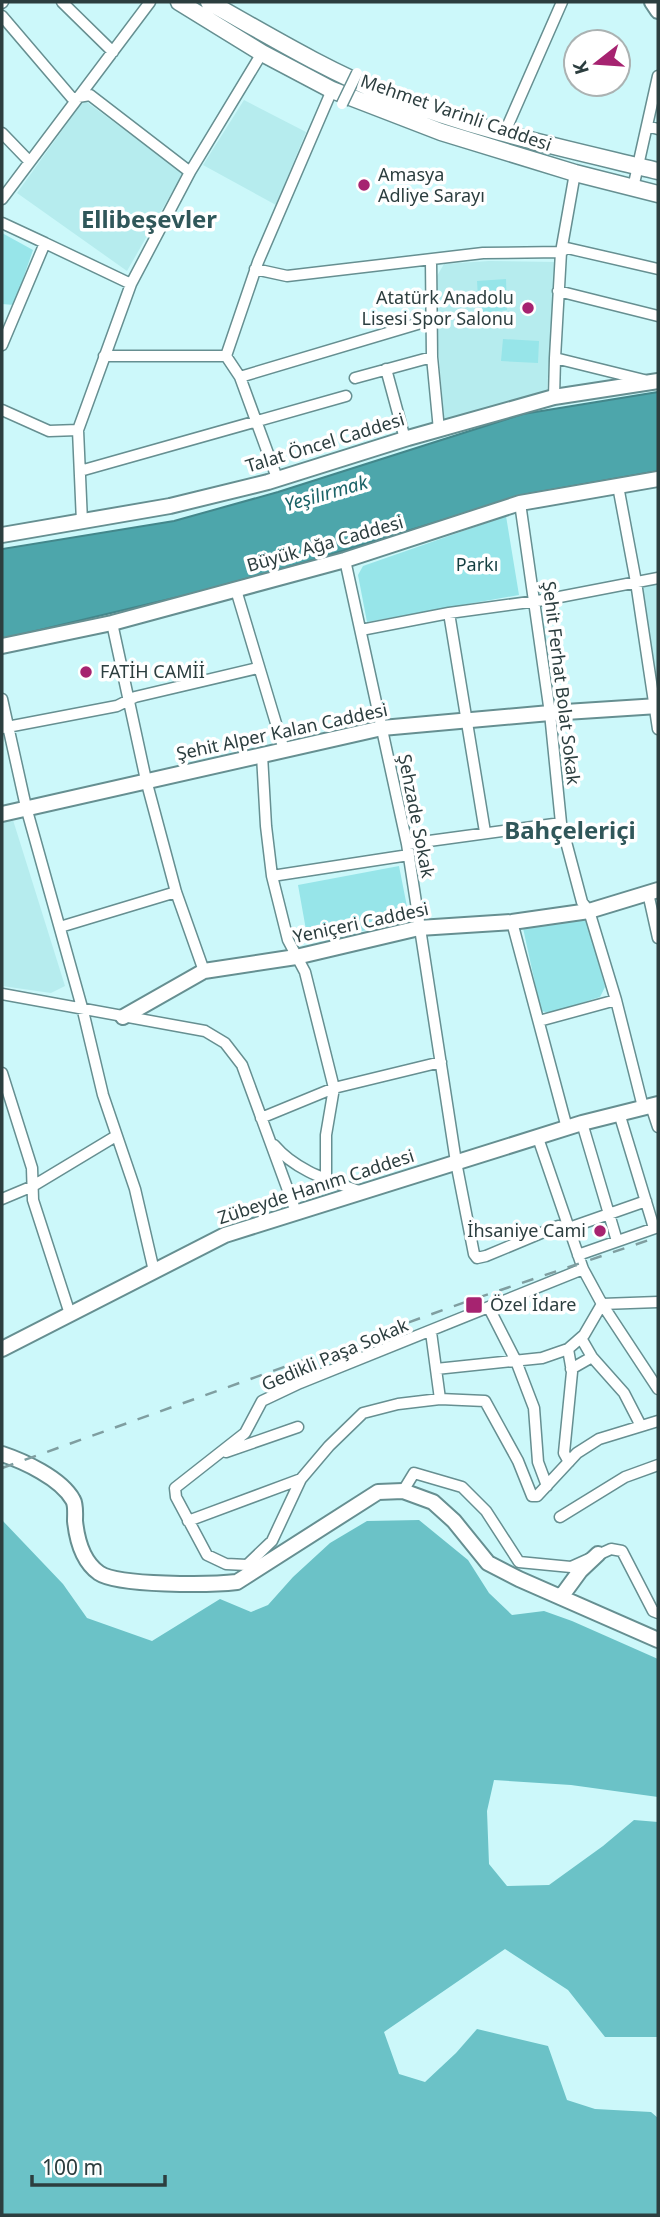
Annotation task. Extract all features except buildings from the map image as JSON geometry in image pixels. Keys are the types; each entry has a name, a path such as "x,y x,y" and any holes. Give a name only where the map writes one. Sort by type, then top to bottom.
{"main road":[{"name":"Mehmet Varinli Caddesi","path":"179,2 262,53 332,90 441,132 575,173 658,194"},
{"name":"Mehmet Varinli Caddesi","path":"209,2 230,7 300,53 355,74 386,95 504,134 658,171"}],"street":[{"path":"62,2 113,52"},
{"path":"2,199 149,2"},
{"path":"504,134 562,2"},
{"path":"652,2 658,11"},
{"path":"2,16 72,99 90,95 190,172"},
{"path":"82,522 78,430 131,284 190,172 262,53"},
{"path":"342,104 355,74"},
{"path":"633,187 658,76"},
{"path":"226,356 256,269 332,90"},
{"path":"647,126 658,129"},
{"path":"2,133 30,162"},
{"path":"554,397 561,252 575,173"},
{"path":"2,223 131,284"},
{"path":"2,345 45,243"},
{"path":"256,269 287,276 483,253 561,252 567,248 658,269"},
{"path":"431,260 432,357 439,429"},
{"path":"558,291 658,316"},
{"path":"240,377 431,320"},
{"path":"104,356 226,356"},
{"path":"226,356 240,377 276,478"},
{"path":"355,378 432,357"},
{"path":"555,358 656,379"},
{"path":"386,369 405,439"},
{"name":"Talat Öncel Caddesi","path":"2,535 170,506 554,397 656,379"},
{"path":"79,471 346,396"},
{"path":"2,410 49,431 78,430"},
{"name":"Büyük Ağa Caddesi","path":"2,646 113,623 345,560 520,503 658,479"},
{"path":"618,486 657,706 658,730"},
{"name":"Şehit Ferhat Bolat Sokak","path":"520,503 550,713 561,823 582,902 589,911 658,1127"},
{"name":"Şehzade Sokak","path":"345,560 407,844 456,1162 474,1254 477,1258 486,1256 558,1226 569,1228"},
{"path":"361,630 449,613 535,602 658,578"},
{"path":"236,590 284,750"},
{"path":"449,613 485,832"},
{"path":"113,623 146,780 176,892 204,971"},
{"path":"5,727 117,706 135,697 258,668"},
{"path":"2,699 5,727 26,807 83,1011 103,1094 135,1189 154,1271"},
{"name":"Şehit Alper Kalan Caddesi","path":"2,814 382,728 657,706"},
{"path":"262,755 272,876 288,940 305,972 334,1088 326,1135 326,1179"},
{"path":"407,844 561,823"},
{"path":"272,876 409,855"},
{"path":"653,891 658,938"},
{"name":"Yeniçeri Caddesi","path":"123,1017 204,971 296,957 419,928 512,922 589,911 653,891"},
{"path":"60,927 176,892"},
{"path":"512,922 567,1128"},
{"path":"2,994 83,1011 205,1031 225,1043 242,1065 296,1212"},
{"path":"539,1021 616,1000"},
{"path":"261,1118 334,1088 441,1062"},
{"path":"2,1073 32,1168 33,1200 70,1314"},
{"name":"Zübeyde Hanım Caddesi","path":"2,1349 225,1235 582,1123 651,1106"},
{"path":"578,1255 656,1227 619,1113"},
{"path":"582,1123 617,1241"},
{"path":"2,1199 33,1186 116,1136"},
{"path":"538,1138 583,1269 602,1304 658,1389"},
{"path":"269,1139 284,1157 309,1173 359,1191"},
{"path":"569,1228 646,1201"},
{"name":"Gedikli Paşa Sokak","path":"247,1565 226,1564 207,1555 176,1497 175,1488 245,1433 262,1401 300,1383 583,1269"},
{"path":"602,1304 657,1305"},
{"path":"436,1369 542,1358 568,1349 581,1338 602,1304"},
{"path":"489,1308 516,1361 534,1408 538,1462 547,1486"},
{"path":"431,1332 440,1399"},
{"path":"581,1338 592,1357 620,1387 641,1426"},
{"path":"568,1349 571,1369 564,1453 569,1462"},
{"path":"571,1369 592,1357"},
{"path":"237,1582 247,1565 272,1541 301,1479 329,1446 363,1413 398,1404 440,1399 485,1401 518,1461 532,1496 539,1496 577,1453 599,1439 658,1421"},
{"path":"220,1455 298,1427"},
{"path":"2,1454 30,1464 63,1488 74,1501 77,1540 100,1574 127,1581 218,1584 237,1582 378,1492 403,1491 433,1502 454,1521 488,1563 658,1640"},
{"path":"560,1517 625,1477 657,1468"},
{"path":"403,1491 414,1473 462,1487 486,1511 519,1562 571,1567 611,1549 622,1551 653,1611 658,1613"},
{"path":"188,1521 301,1479"},
{"path":"561,1597 580,1571 598,1554"}],"shaded area":[{"path":"84,100 183,173 127,271 17,193"},
{"path":"244,100 306,132 276,205 203,165"},
{"path":"489,261 556,262 547,391 444,420 433,283 444,264"},
{"path":"658,581 658,684 640,585"},
{"path":"13,820 65,986 51,993 2,986 2,823"},
{"path":"2,1520 63,1584 87,1618 152,1641 220,1599 251,1612 268,1605 293,1577 330,1543 367,1521 419,1520 468,1560 489,1593 512,1615 544,1611 658,1659 658,1797 571,1785 494,1780 487,1811 489,1864 507,1886 549,1885 634,1820 658,1822 658,2037 605,2037 568,1990 505,1949 384,2032 399,2074 425,2082 477,2029 548,2046 567,2100 595,2109 651,2112 658,2118 658,2215 2,2215"}],"green space":[{"path":"2,233 33,250 14,305 2,304"},
{"path":"506,279 507,310 479,313 477,281"},
{"path":"503,339 539,341 538,363 501,361"},
{"name":"Parkı","path":"506,516 519,595 367,622 358,575 363,566"},
{"path":"399,866 410,922 308,941 298,885"},
{"path":"578,917 587,921 605,987 600,997 550,1013 541,1011 523,928"}],"water":[{"name":"Yeşilırmak","path":"658,392 658,471 528,494 195,593 2,639 2,549 174,521 278,492 523,414"}],"railway":[{"path":"2,1468 471,1300 658,1237"}],"place":[{"name":"Amasya Adliye Sarayı","path":"364,185"},
{"name":"Atatürk Anadolu Lisesi Spor Salonu","path":"528,308"},
{"name":"FATİH CAMİİ","path":"86,672"},
{"name":"İhsaniye Cami","path":"600,1231"},
{"name":"Özel İdare","path":"474,1305"}],"district":[{"name":"Ellibeşevler","path":"149,220"},
{"name":"Bahçeleriçi","path":"570,831"}]}
